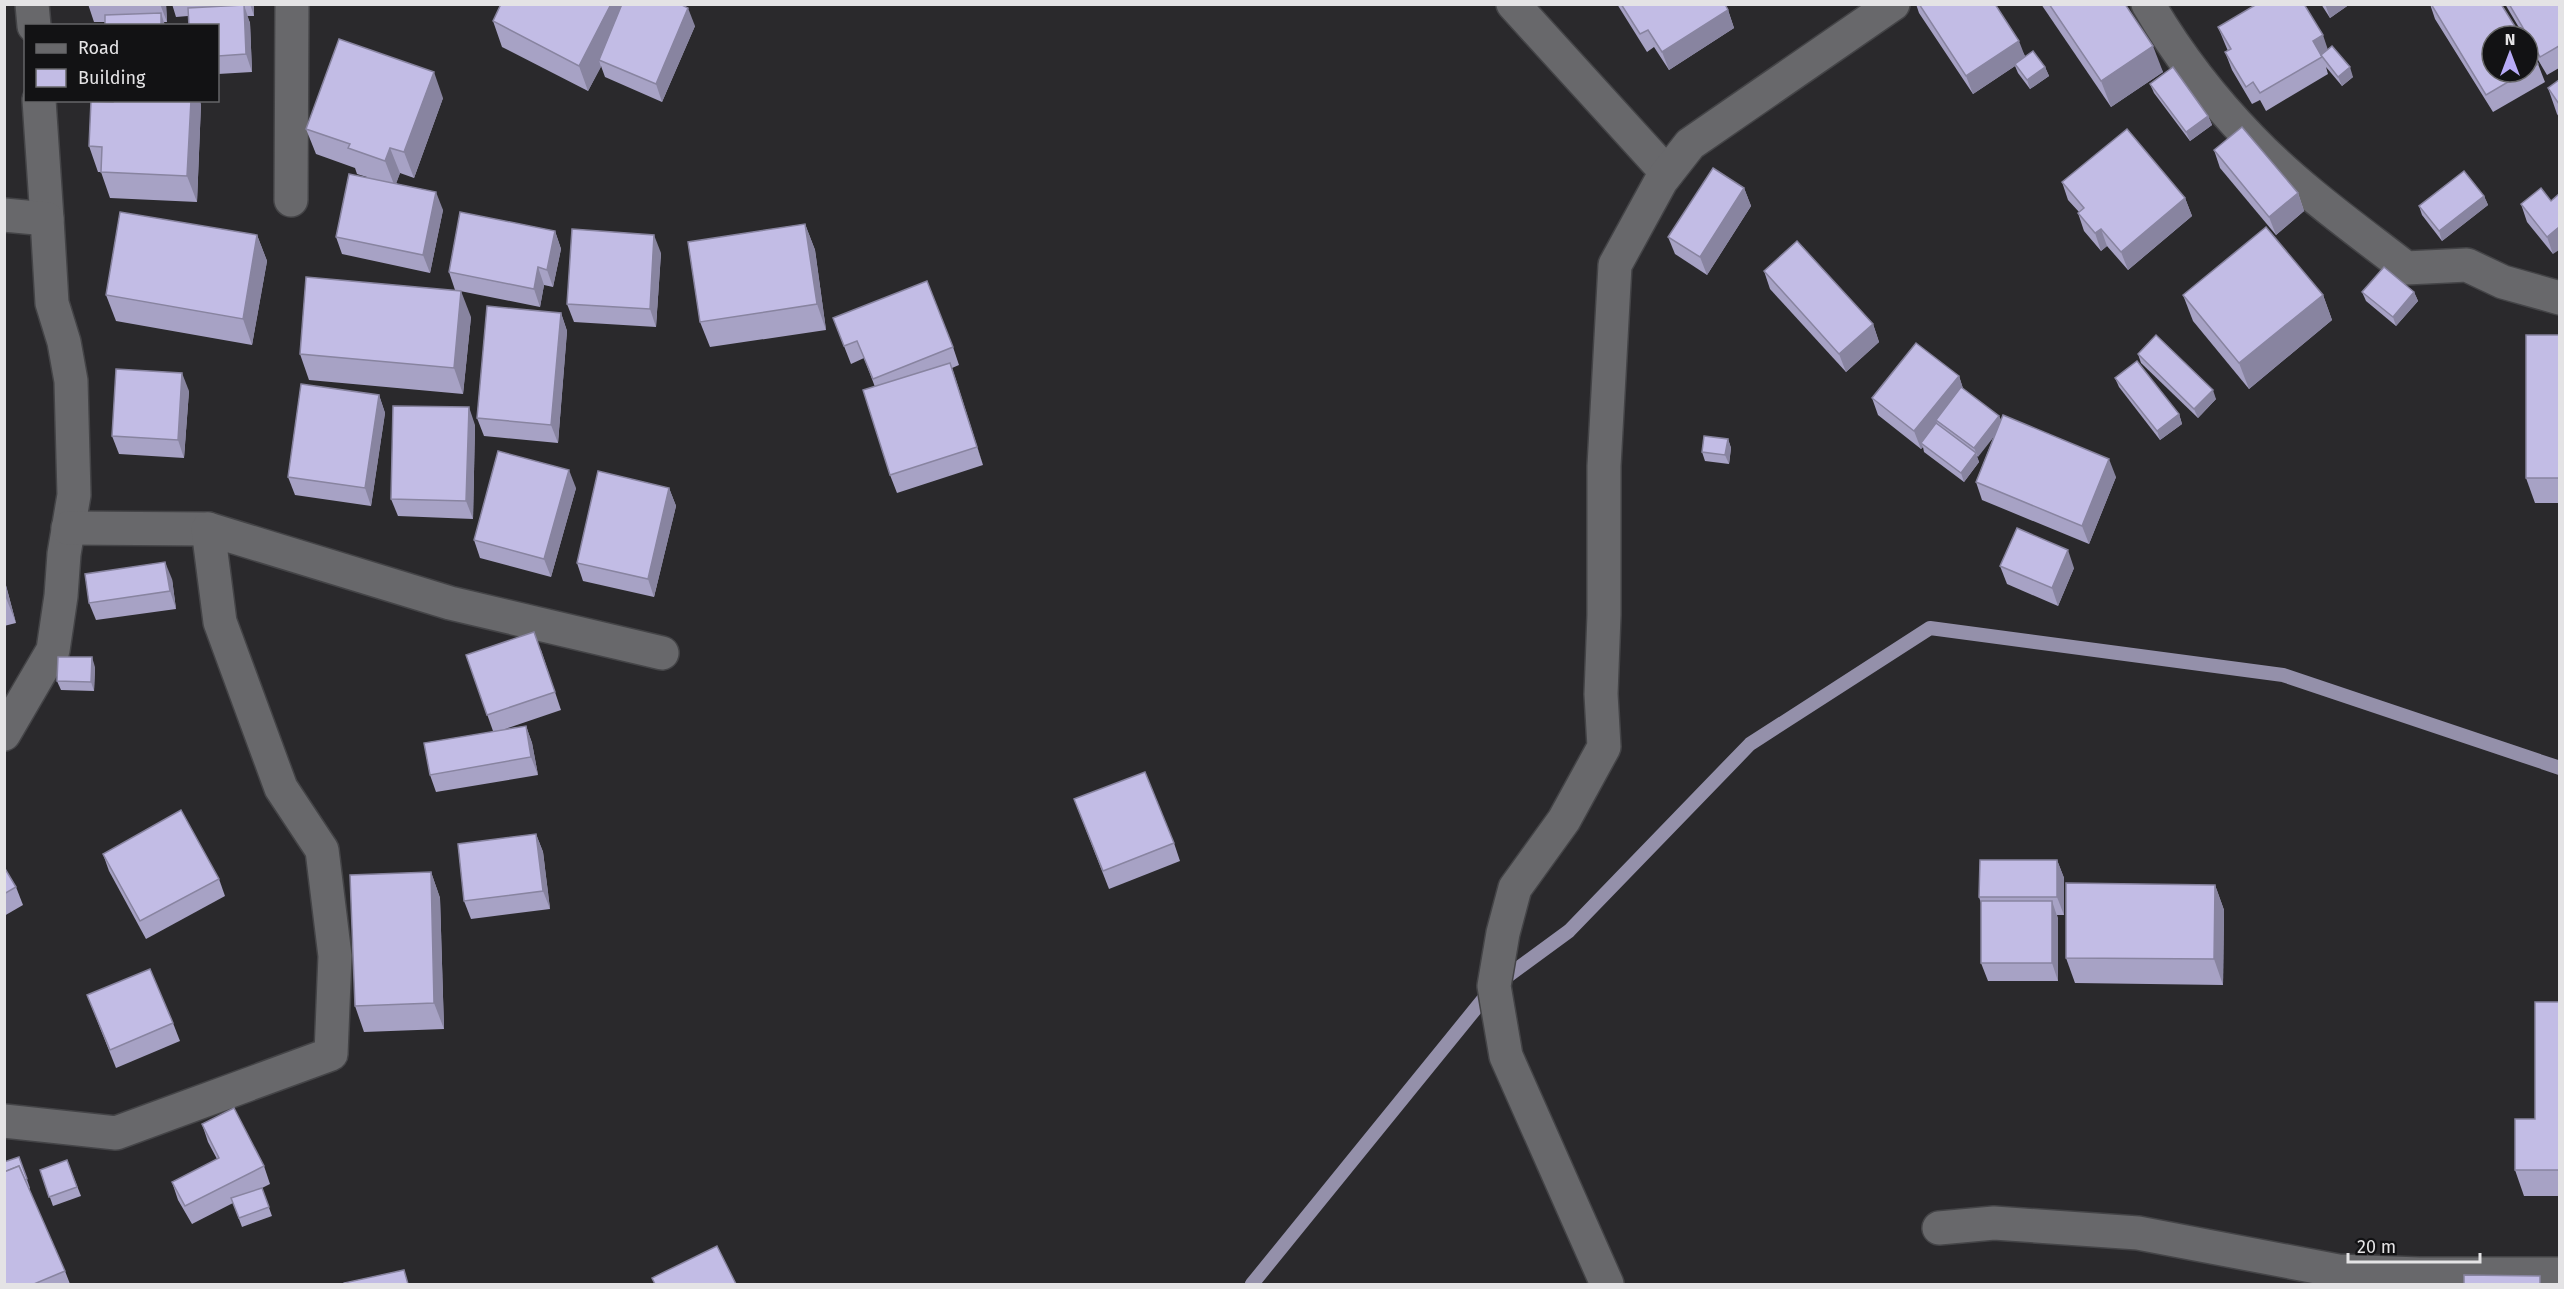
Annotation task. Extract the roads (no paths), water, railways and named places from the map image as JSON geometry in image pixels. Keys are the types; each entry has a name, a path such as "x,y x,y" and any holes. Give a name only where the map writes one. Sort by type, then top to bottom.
{"street":[{"path":"32,4 34,24"},
{"path":"291,200 292,4"},
{"path":"1513,4 1667,172"},
{"path":"1607,1284 1506,1056 1494,986 1503,933 1515,888 1564,820 1604,747 1601,694 1604,615 1604,466 1615,266 1667,172 1690,144 1893,4"},
{"path":"2148,4 2172,45 2251,140 2324,205 2406,268 2467,266 2503,282 2559,298"},
{"path":"4,734 53,650 74,495 71,381 64,342 52,303 39,102"},
{"path":"4,214 47,219"},
{"path":"68,528 208,529 450,603 662,653"},
{"path":"4,1121 116,1133 331,1054 336,956 322,850 281,788 220,622 208,529"},
{"path":"1939,1228 1994,1224 2138,1233 2338,1271 2419,1274 2559,1274"}],"waterway":[{"path":"1252,1284 1494,986 1569,931 1750,744 1930,628 2283,675 2560,768"}]}
